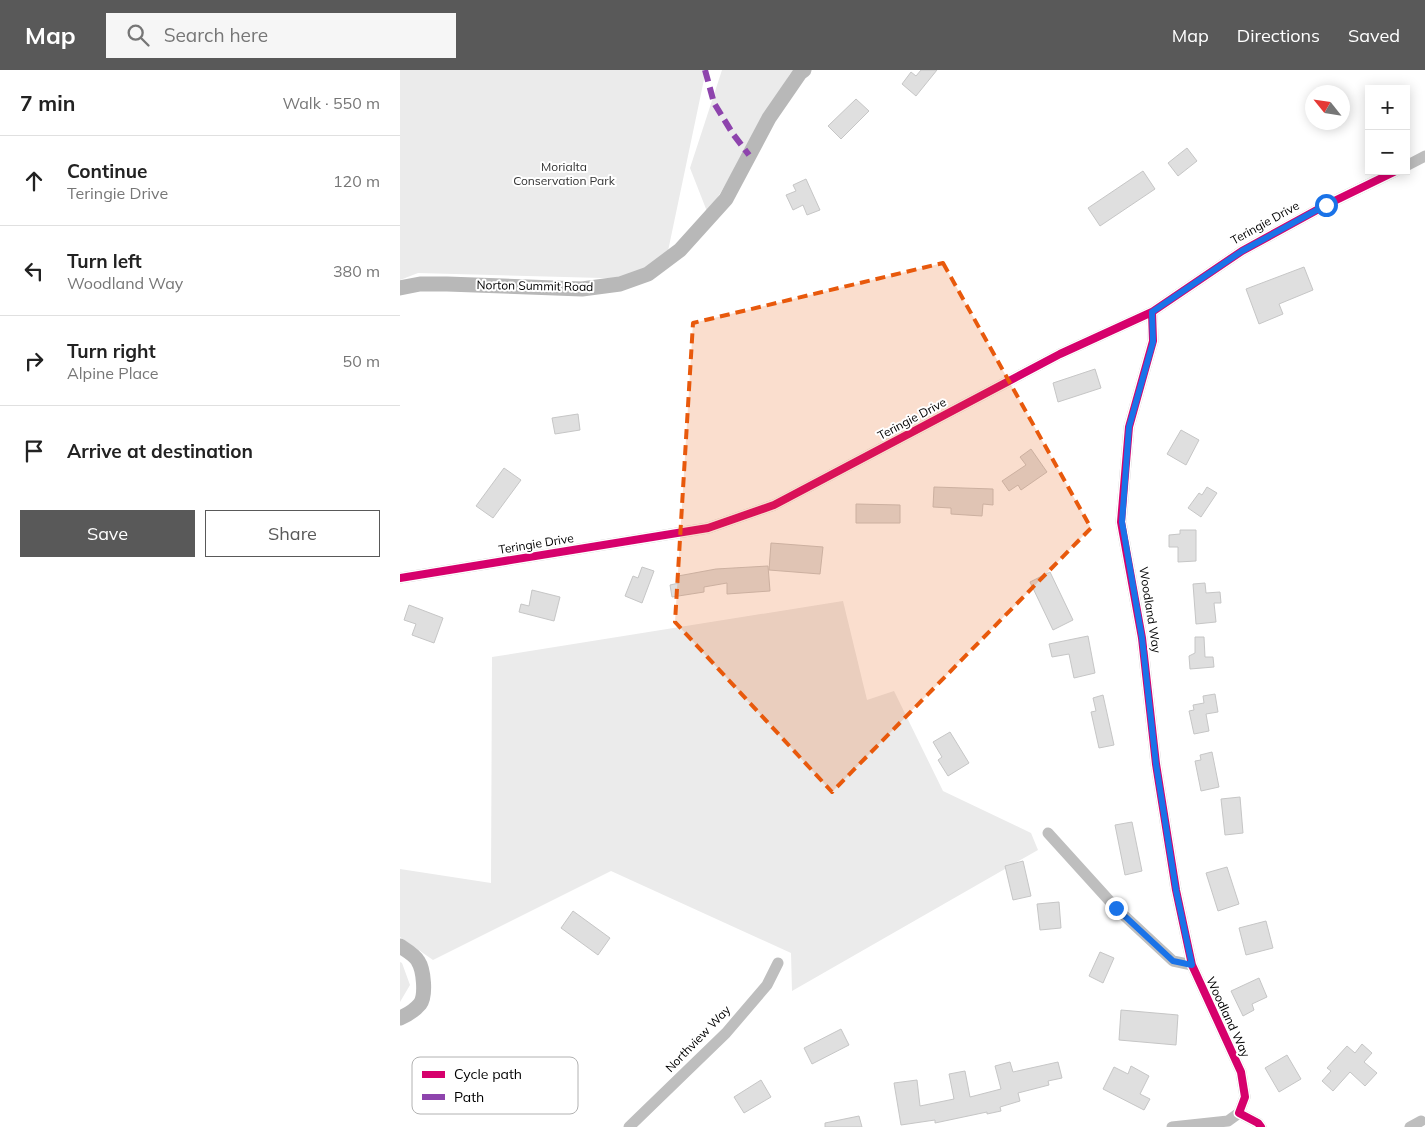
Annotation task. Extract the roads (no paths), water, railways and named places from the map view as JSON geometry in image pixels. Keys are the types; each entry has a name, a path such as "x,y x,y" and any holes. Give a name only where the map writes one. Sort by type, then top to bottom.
{"main road":[{"name":"Norton Summit Road","path":"400,288 420,284 447,284 582,289 620,284 648,274 680,250 726,199 769,118 804,70"},
{"path":"400,946 418,960 422,968 422,997 407,1015 400,1018"}],"street":[{"path":"1410,164 1425,156"},
{"name":"Teringie Drive","path":"400,578 708,528 774,505 1060,354 1152,312 1242,251 1326,205 1388,175"},
{"name":"Woodland Way","path":"1152,312 1153,342 1129,427 1122,522 1142,638 1156,764 1176,890 1192,965 1241,1072 1245,1097 1239,1113"},
{"path":"1048,833 1116,908 1173,961 1192,965"},
{"name":"Northview Way","path":"630,1127 726,1033 767,985 778,963"},
{"path":"1172,1127 1228,1121 1239,1113 1258,1123 1261,1127"},
{"path":"1410,1127 1421,1121"}],"park label":[{"name":"Morialta Conservation Park","path":"564,174"}]}
